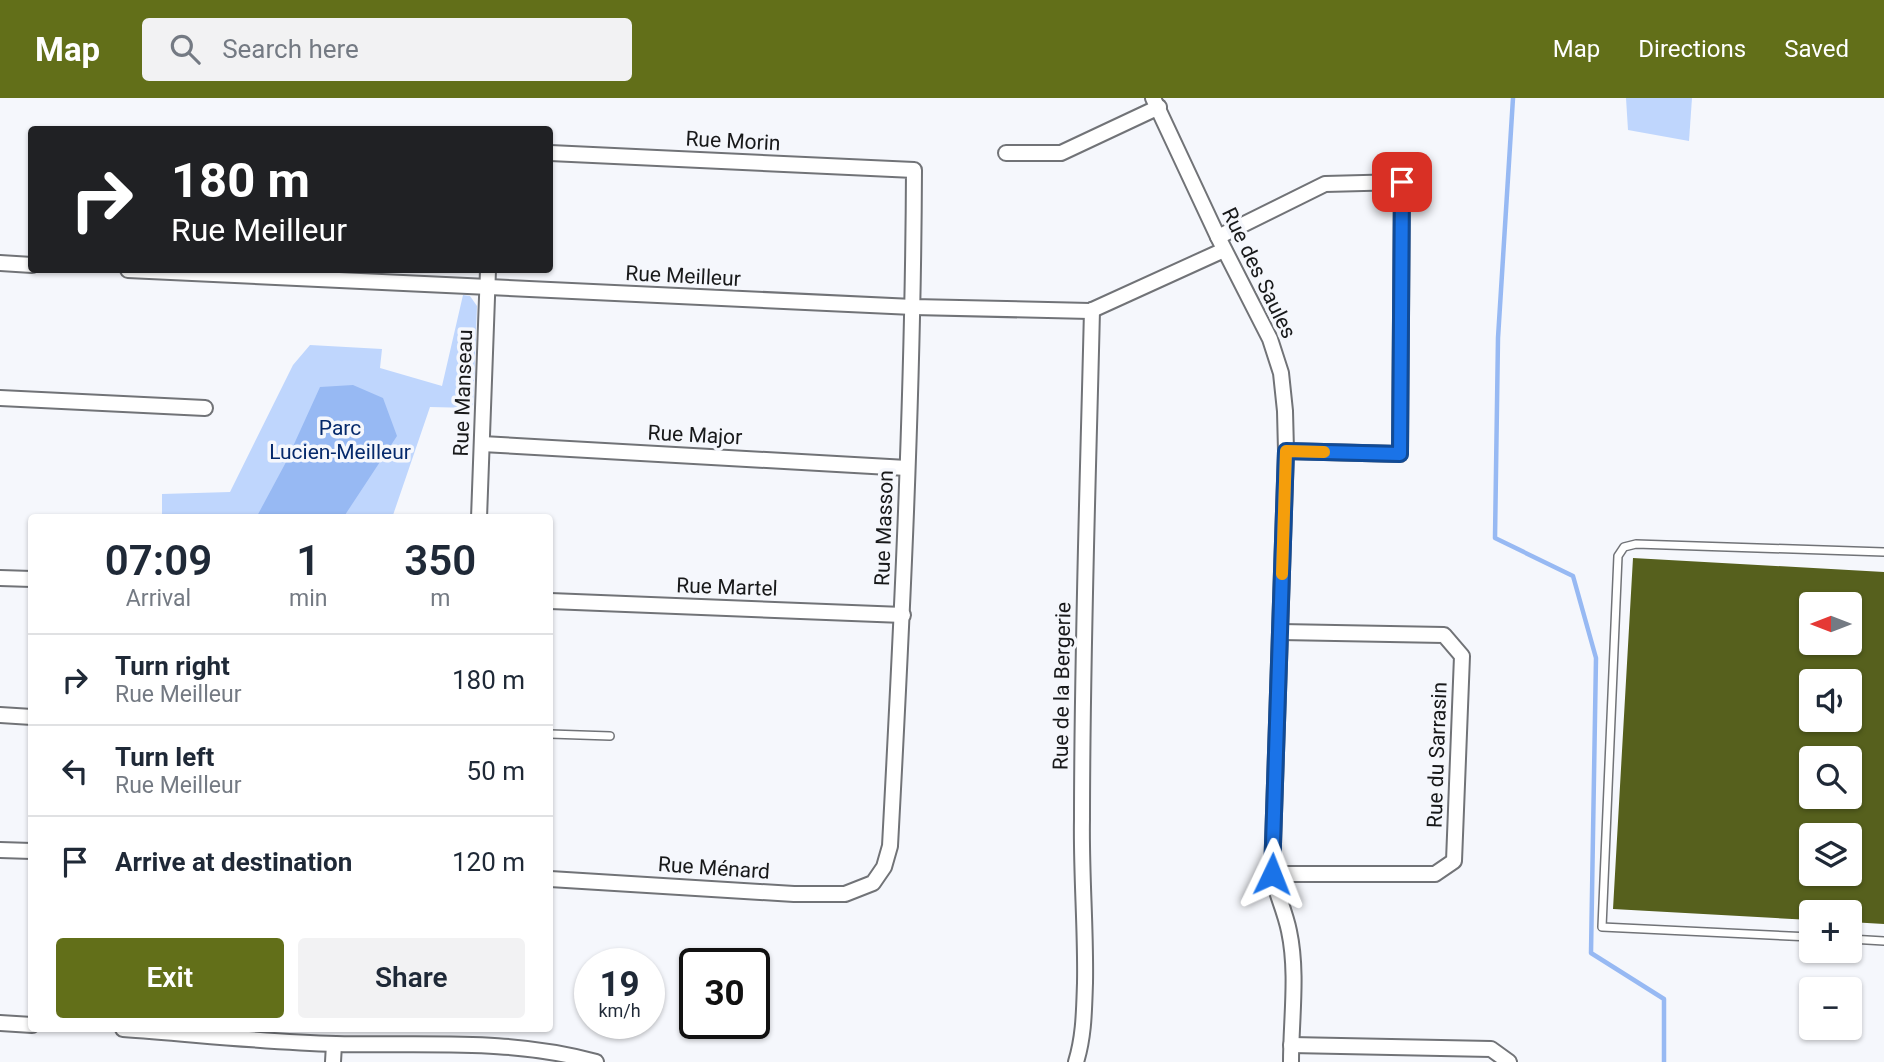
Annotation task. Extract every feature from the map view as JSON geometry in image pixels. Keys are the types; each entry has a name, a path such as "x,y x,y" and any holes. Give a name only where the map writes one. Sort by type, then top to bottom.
{"street":[{"path":"1006,153 1061,153 1156,104"},
{"name":"Rue des Saules","path":"1156,104 1221,244 1270,339 1280,373 1286,451 1272,874 1289,930 1293,963 1290,1062"},
{"name":"Rue Morin","path":"553,153 914,170"},
{"name":"Rue Masson","path":"873,883 884,867 890,846 902,615 913,307 914,170"},
{"name":"Rue Meilleur","path":"188,273 913,307 1092,310 1221,244 1325,184 1402,182 1400,454 1286,451"},
{"path":"0,263 28,265"},
{"name":"Rue Manseau","path":"479,514 488,273"},
{"name":"Rue de la Bergerie","path":"1076,1062 1083,1038 1085,963 1081,869 1082,666 1092,310"},
{"path":"0,398 205,408"},
{"name":"Rue Major","path":"482,444 907,468"},
{"path":"0,578 28,579"},
{"name":"Rue Martel","path":"553,601 902,615"},
{"name":"Rue du Sarrasin","path":"1272,874 1435,874 1454,861 1462,656 1444,635 1280,632"},
{"path":"0,715 28,717"},
{"path":"0,850 28,851"},
{"name":"Rue Ménard","path":"553,879 794,894 845,894 873,883"},
{"path":"0,1023 28,1025"},
{"path":"165,1032 334,1044 472,1045 539,1050 596,1062"},
{"path":"333,1062 334,1044"},
{"path":"1291,1045 1490,1049 1509,1062"}],"lane":[{"path":"1799,936 1602,927 1618,556 1624,547 1636,544 1884,552"},
{"path":"553,734 610,736"},
{"path":"1862,940 1884,941"}],"green space":[{"path":"1626,98 1692,98 1689,141 1628,130"},
{"name":"Parc Lucien-Meilleur","path":"463,295 470,296 477,306 473,408 430,407 393,514 162,514 162,494 230,492 293,365 310,345 382,349 380,368 442,386"}],"shaded area":[{"path":"353,385 383,398 397,436 346,514 258,514 285,464 320,387"}],"building":[{"path":"1633,558 1884,572 1884,924 1862,923 1862,900 1799,900 1799,919 1613,909"}],"waterway":[{"path":"1513,98 1498,338 1495,538 1573,576 1596,658 1591,953 1664,999 1664,1062"}],"slow traffic":[{"path":"1282,574 1286,451 1324,452"}],"route":[{"path":"1272,874 1286,451 1400,454 1402,182"}]}
